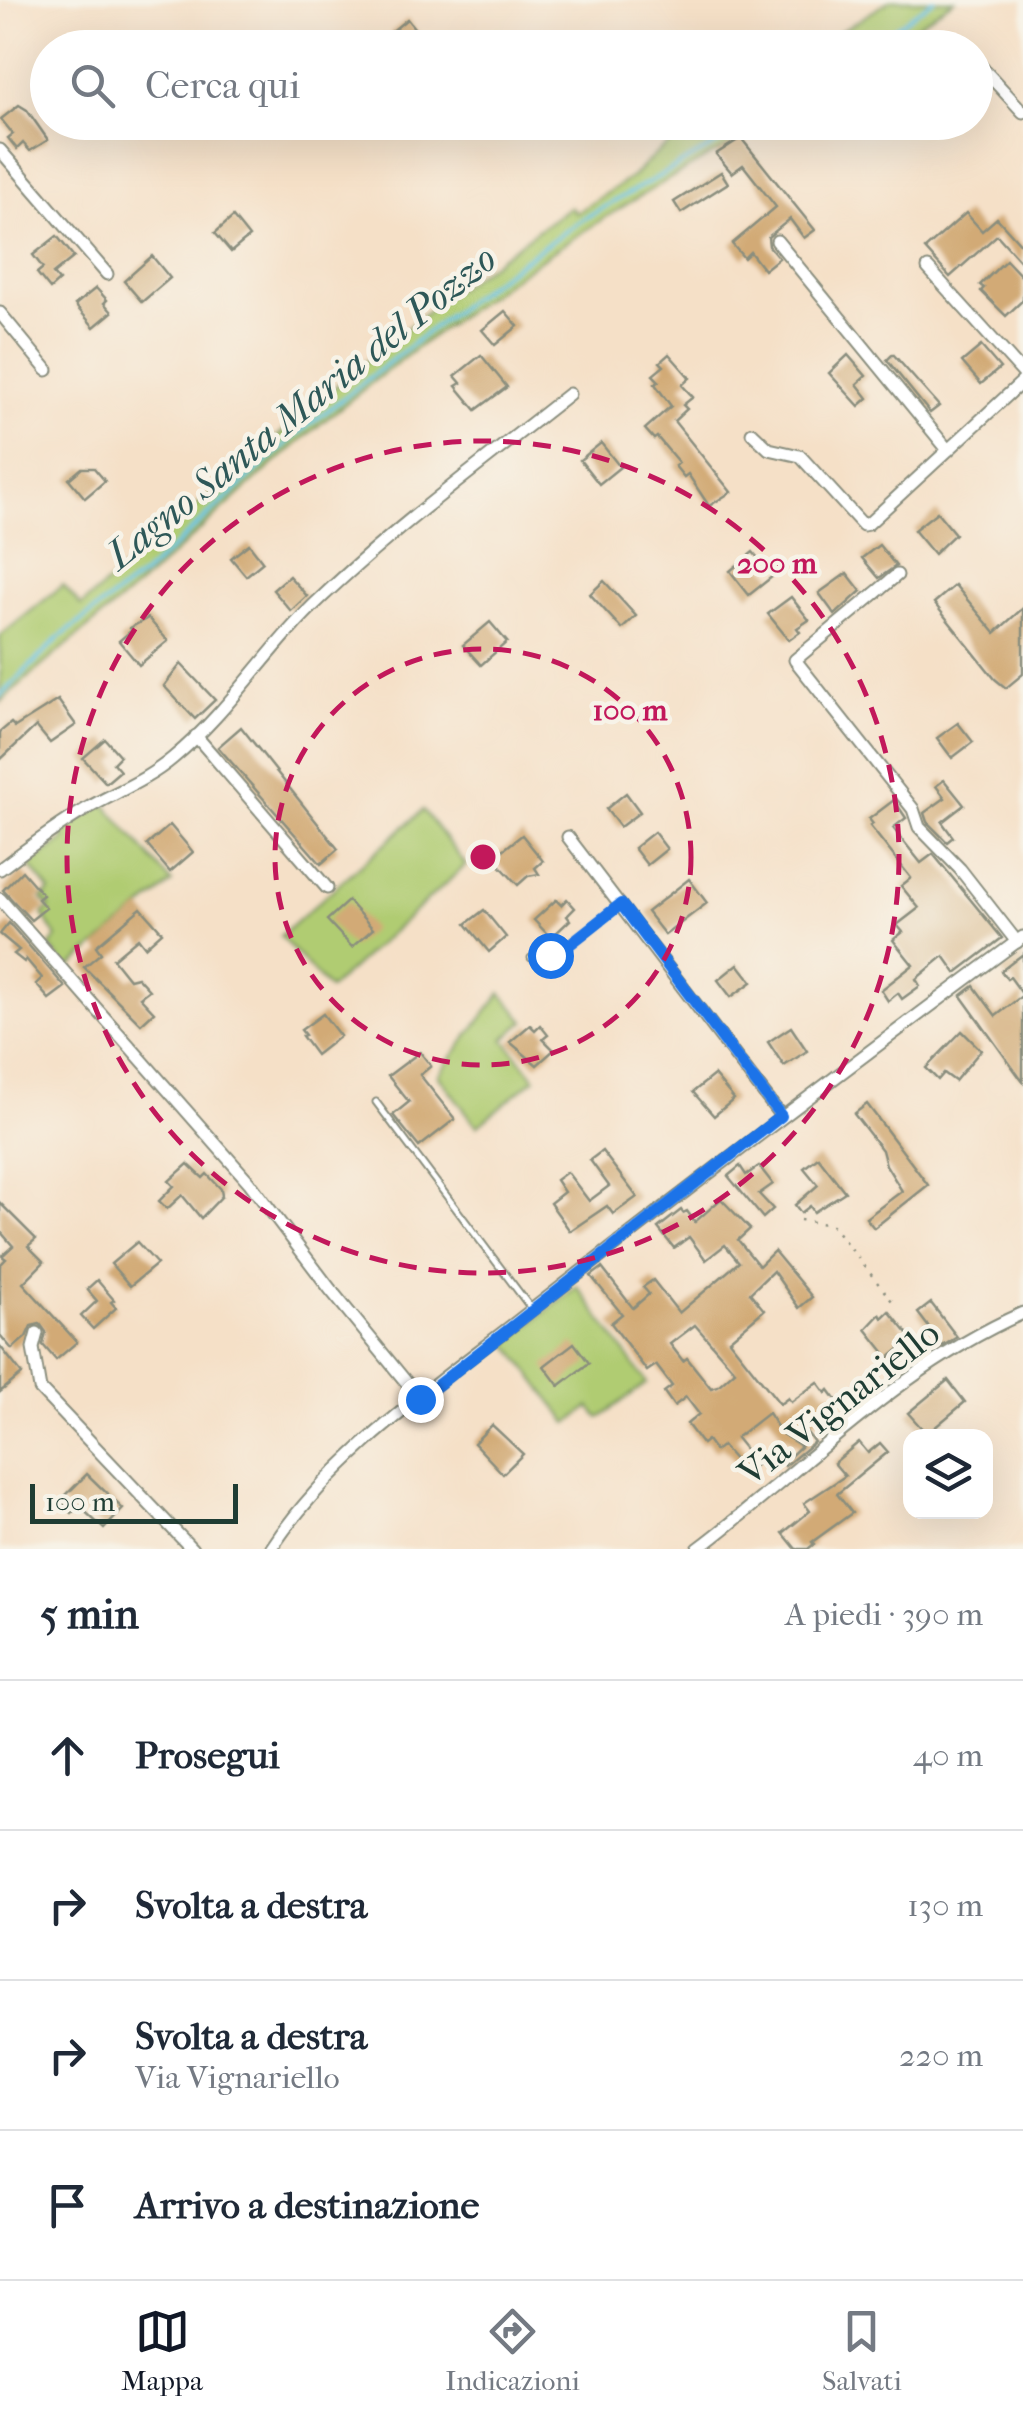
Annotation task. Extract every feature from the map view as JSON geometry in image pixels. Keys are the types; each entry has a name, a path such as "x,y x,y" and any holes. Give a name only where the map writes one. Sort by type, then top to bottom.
{"street":[{"path":"993,80 1023,112"},
{"path":"0,150 107,274"},
{"path":"777,241 948,450"},
{"path":"928,268 1023,373"},
{"path":"0,313 47,370"},
{"path":"752,433 768,449 800,456 863,525 1023,382"},
{"path":"0,868 60,824 154,772 230,703 259,664 320,599 569,394"},
{"path":"271,1549 316,1491 420,1399 781,1116 1020,939 919,827 913,808 795,660 897,575"},
{"path":"196,736 328,888"},
{"path":"568,837 781,1116"},
{"path":"0,899 249,1182 330,1290 420,1399"},
{"name":"Via Vignariello","path":"698,1549 869,1409 962,1344 1023,1313"},
{"path":"37,1333 33,1348 40,1389 192,1549"}],"lane":[{"path":"531,958 565,948 621,904"},
{"path":"376,1102 533,1310"}],"path":[{"path":"800,1220 832,1225 896,1306"}],"green space":[{"path":"891,0 954,0 911,30 843,30"},
{"path":"675,140 739,140 594,224 373,381 0,702 0,636 63,585 81,606 444,298 570,207 576,213 632,177"},
{"path":"105,804 172,883 68,969 49,946 57,937 43,915 50,908 42,899 50,891 29,865 65,839 60,831"},
{"path":"423,810 466,865 329,989 280,936"},
{"path":"501,993 525,1021 504,1039 535,1078 477,1126 438,1075"},
{"path":"577,1286 647,1383 599,1418 590,1407 568,1423 507,1343"}],"building":[{"path":"407,19 416,30 394,30"},
{"path":"19,105 30,114 30,140 48,140 30,151 23,143 17,149 8,138 13,134 1,119"},
{"path":"743,140 815,230 804,238 790,219 768,237 769,246 779,258 764,270 750,252 744,258 732,244 776,207 743,165 732,173 716,154"},
{"path":"721,172 728,183 681,213 674,202"},
{"path":"966,213 982,231 997,218 1023,247 1023,264 997,235 950,277 925,249"},
{"path":"233,217 249,237 231,252 215,233"},
{"path":"57,236 74,257 53,274 59,281 50,289 37,273 43,268 33,255"},
{"path":"152,256 170,278 142,302 124,281"},
{"path":"1006,260 1023,278 1023,300 1006,316 981,291 984,288 980,285"},
{"path":"96,288 112,312 94,327 75,305"},
{"path":"505,311 518,326 495,345 482,330"},
{"path":"981,346 1000,368 981,384 962,362"},
{"path":"669,354 690,378 682,385 693,397 674,421 731,492 709,506 688,474 684,477 675,466 679,463 645,429 671,406 653,375 664,366 660,362"},
{"path":"893,354 939,406 930,413 887,360"},
{"path":"481,355 507,387 476,410 456,386 461,383 455,376"},
{"path":"848,355 866,376 857,384 868,398 859,406 829,373"},
{"path":"601,443 620,467 599,484 580,460"},
{"path":"82,468 94,468 105,481 85,498 69,479"},
{"path":"937,512 955,534 934,554 914,530"},
{"path":"249,544 263,562 246,576 231,558"},
{"path":"879,545 896,566 879,578 862,558"},
{"path":"753,552 773,576 749,595 730,571"},
{"path":"847,573 861,591 835,615 819,593"},
{"path":"289,576 307,596 291,611 273,590"},
{"path":"604,581 636,616 622,629 590,594"},
{"path":"955,585 995,633 1023,608 1023,674 1006,688 934,603"},
{"path":"791,597 809,620 789,640 768,614"},
{"path":"148,618 168,641 139,665 119,641 130,628"},
{"path":"490,622 507,642 481,665 463,645"},
{"path":"181,664 215,700 195,719 164,686"},
{"path":"58,700 76,725 50,743 36,726 0,760 0,732"},
{"path":"958,723 973,742 952,758 937,738"},
{"path":"241,727 338,849 321,864 218,747"},
{"path":"105,739 120,756 113,763 120,771 106,783 83,758"},
{"path":"944,780 964,805 942,822 953,837 947,842 927,822 924,813 945,798 936,786"},
{"path":"626,793 640,812 620,827 606,809"},
{"path":"894,800 906,818 893,828 921,863 933,854 1002,938 956,973 944,956 916,979 920,986 902,999 898,993 888,1001 881,990 913,965 893,940 903,932 897,925 919,908 901,886 911,878 870,826 873,824 869,819"},
{"path":"170,825 193,852 170,872 147,845"},
{"path":"654,832 667,849 647,865 634,848"},
{"path":"522,835 543,861 535,868 539,874 528,876 518,885 493,858"},
{"path":"22,871 43,895 38,899 46,908 31,920 3,890"},
{"path":"689,879 707,903 665,935 647,912"},
{"path":"567,899 575,908 567,916 570,920 551,938 534,920 556,900 561,905"},
{"path":"348,901 373,929 352,947 327,920"},
{"path":"141,908 162,932 145,947 138,938 113,959 129,979 137,977 149,990 140,997 154,1012 141,1024 84,967 101,953 96,946"},
{"path":"484,910 506,937 489,952 466,924"},
{"path":"9,923 65,987 49,999 36,984 42,978 26,959 24,962 14,954 19,950 0,934"},
{"path":"1023,954 1023,995 1001,971"},
{"path":"738,964 752,982 731,997 718,980"},
{"path":"974,986 996,1016 1023,995 1023,1082 961,996"},
{"path":"323,1014 340,1036 316,1055 301,1030"},
{"path":"530,1025 535,1030 540,1025 548,1035 543,1039 554,1050 537,1065 510,1042"},
{"path":"791,1027 807,1051 784,1066 768,1042"},
{"path":"962,1031 981,1050 955,1081 944,1073 938,1080 926,1068"},
{"path":"420,1052 431,1066 420,1075 455,1119 419,1147 393,1115 409,1102 388,1076"},
{"path":"714,1075 734,1099 714,1116 693,1092"},
{"path":"867,1104 928,1185 874,1228 866,1218 902,1191 882,1150 854,1114"},
{"path":"602,1151 637,1197 613,1214 607,1206 570,1231 550,1203 564,1192 556,1180 567,1172 589,1201 609,1186 590,1160"},
{"path":"818,1157 845,1192 814,1212 810,1206 801,1213 795,1205 818,1185 804,1168"},
{"path":"188,1164 203,1178 207,1174 221,1189 222,1196 201,1218 182,1195 167,1209 159,1201 174,1186 169,1181"},
{"path":"740,1166 746,1175 759,1166 773,1184 759,1194 773,1209 763,1218 728,1176"},
{"path":"721,1199 750,1229 738,1240 759,1266 774,1251 812,1297 799,1308 773,1271 750,1293 764,1310 729,1340 780,1404 788,1398 791,1402 818,1382 847,1414 831,1423 824,1414 804,1429 814,1442 785,1466 783,1463 801,1446 782,1434 768,1413 736,1438 757,1464 746,1473 722,1446 715,1451 707,1440 702,1444 687,1424 699,1414 686,1397 674,1406 664,1392 672,1386 656,1365 647,1371 611,1323 622,1314 591,1276 602,1268 633,1308 649,1294 643,1287 653,1280 679,1313 739,1262 725,1245 706,1260 689,1237 674,1248 658,1228 681,1210 687,1211 695,1222","holes":["695,1325 735,1371 711,1388 670,1344"]},
{"path":"0,1203 36,1239 28,1246 44,1262 23,1283 77,1342 56,1360 43,1345 46,1332 40,1324 31,1326 26,1337 12,1349 0,1335 0,1265 6,1259 2,1256 13,1246 0,1231"},
{"path":"137,1242 157,1264 130,1286 111,1264"},
{"path":"97,1280 116,1308 93,1329 81,1316 97,1301 87,1289"},
{"path":"931,1303 957,1337 943,1346 918,1313"},
{"path":"889,1311 912,1339 889,1358 866,1329 880,1314 882,1318"},
{"path":"574,1343 589,1363 559,1386 544,1366"},
{"path":"0,1346 22,1374 0,1392"},
{"path":"948,1380 965,1402 933,1429 922,1429 908,1413"},
{"path":"492,1425 523,1454 503,1474 474,1443"},
{"path":"859,1442 868,1453 880,1443 888,1452 837,1494 852,1513 808,1549 796,1549 783,1533 810,1511 804,1503 845,1476 834,1463"},
{"path":"87,1474 123,1509 104,1529 79,1506 72,1513 60,1501"}],"waterway":[{"name":"Lagno Santa Maria del Pozzo","path":"892,30 933,0"},
{"name":"Lagno Santa Maria del Pozzo","path":"0,696 60,637 144,574 295,436 485,287 583,219 724,140"}],"route":[{"path":"420,1399 781,1116 621,904 565,948 550,955"}]}
